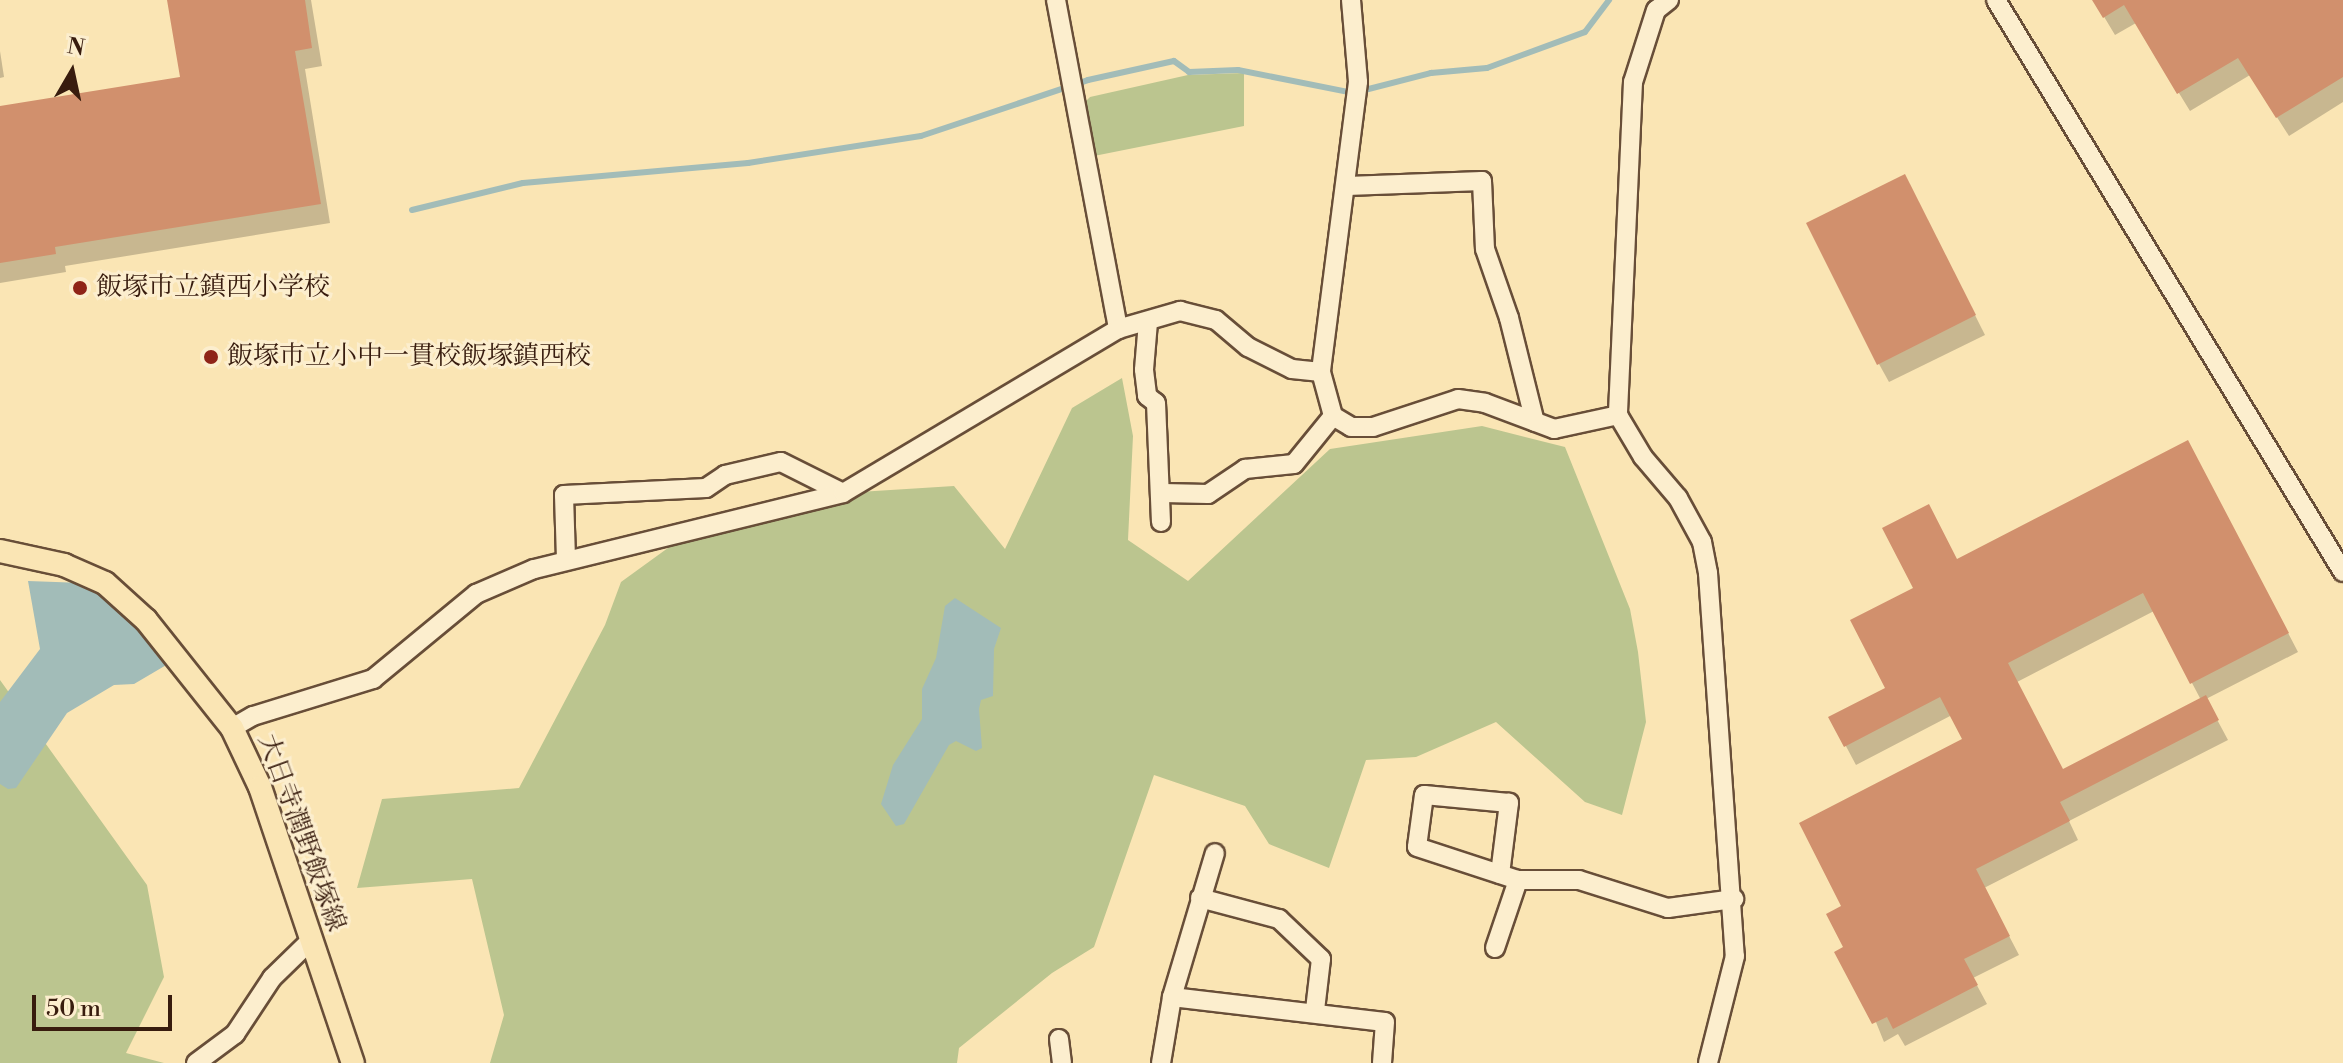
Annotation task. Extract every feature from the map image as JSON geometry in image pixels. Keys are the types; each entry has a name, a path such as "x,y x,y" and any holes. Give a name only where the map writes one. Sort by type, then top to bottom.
{"main road":[{"name":"大日寺潤野飯塚線","path":"0,551 64,565 105,583 146,620 232,728 260,787 353,1063"}],"street":[{"path":"1056,0 1118,329"},
{"path":"1351,0 1358,82 1321,372 1333,416 1351,427 1373,427 1458,399 1554,429 1618,415"},
{"path":"1669,0 1656,10 1633,82 1618,415 1643,457 1678,498 1702,542 1734,899 1735,956 1708,1063"},
{"path":"1996,0 2343,572"},
{"path":"1347,186 1482,181 1485,249 1509,318 1535,422"},
{"path":"232,728 253,716 373,679 476,594 566,559 670,538 843,493 1118,329 1180,311 1216,320 1248,347 1281,364 1321,372"},
{"path":"1148,322 1144,370 1147,396 1156,403 1163,493 1161,522"},
{"path":"1163,493 1208,494 1245,469 1294,464 1333,416"},
{"path":"566,559 564,495 706,488 725,475 781,462 843,493"},
{"path":"1495,948 1509,877 1509,803 1424,795 1417,847 1509,877 1579,880 1668,908 1734,899"},
{"path":"1161,1063 1172,997 1215,853"},
{"path":"1200,898 1279,919 1321,959 1315,1010"},
{"path":"196,1063 235,1034 272,978 310,941"},
{"path":"1172,997 1315,1010 1385,1022 1382,1063"},
{"path":"1059,1039 1062,1063"}],"green space":[{"path":"1244,73 1244,126 1094,156 1084,103 1090,97 1188,75"},
{"path":"1122,378 1133,436 1128,540 1188,581 1330,449 1482,426 1565,447 1630,609 1638,652 1646,722 1622,815 1585,802 1496,722 1416,757 1366,760 1329,868 1269,844 1245,806 1154,775 1094,947 1052,973 959,1048 957,1063 490,1063 504,1015 472,879 357,888 382,799 519,788 605,625 621,582 690,532 843,493 954,486 1005,549 1072,408"},
{"path":"0,680 147,885 164,977 126,1053 164,1063 0,1063"}],"water":[{"path":"28,581 83,583 119,607 168,664 134,684 114,685 67,713 16,788 8,789 0,784 0,702 40,649"},
{"path":"955,598 1001,628 994,649 993,696 981,700 979,709 982,748 976,751 956,741 949,745 904,824 896,826 881,804 893,765 922,719 922,689 936,658 945,606"}],"building":[{"path":"167,0 305,0 312,48 295,51 321,204 55,247 56,254 0,263 0,106 180,77"},
{"path":"2092,0 2343,0 2343,77 2276,118 2238,58 2177,94 2124,5 2103,18"},
{"path":"1905,174 1976,315 1877,365 1806,223"},
{"path":"2188,440 2289,633 2190,684 2143,593 2008,663 2063,769 2206,695 2219,720 2060,802 2070,821 1976,869 2010,936 1964,959 1978,985 1893,1029 1887,1017 1872,1024 1834,952 1843,947 1826,914 1841,906 1799,823 1962,739 1940,697 1844,747 1828,717 1885,688 1850,620 1913,588 1882,528 1929,504 1957,559"}],"waterway":[{"path":"412,210 523,183 748,163 921,136 1088,80 1174,61 1189,72 1238,70 1353,93 1431,73 1487,68 1585,32 1609,0"}],"place":[{"name":"飯塚市立鎮西小学校","path":"80,288"},
{"name":"飯塚市立小中一貫校飯塚鎮西校","path":"211,357"}]}
